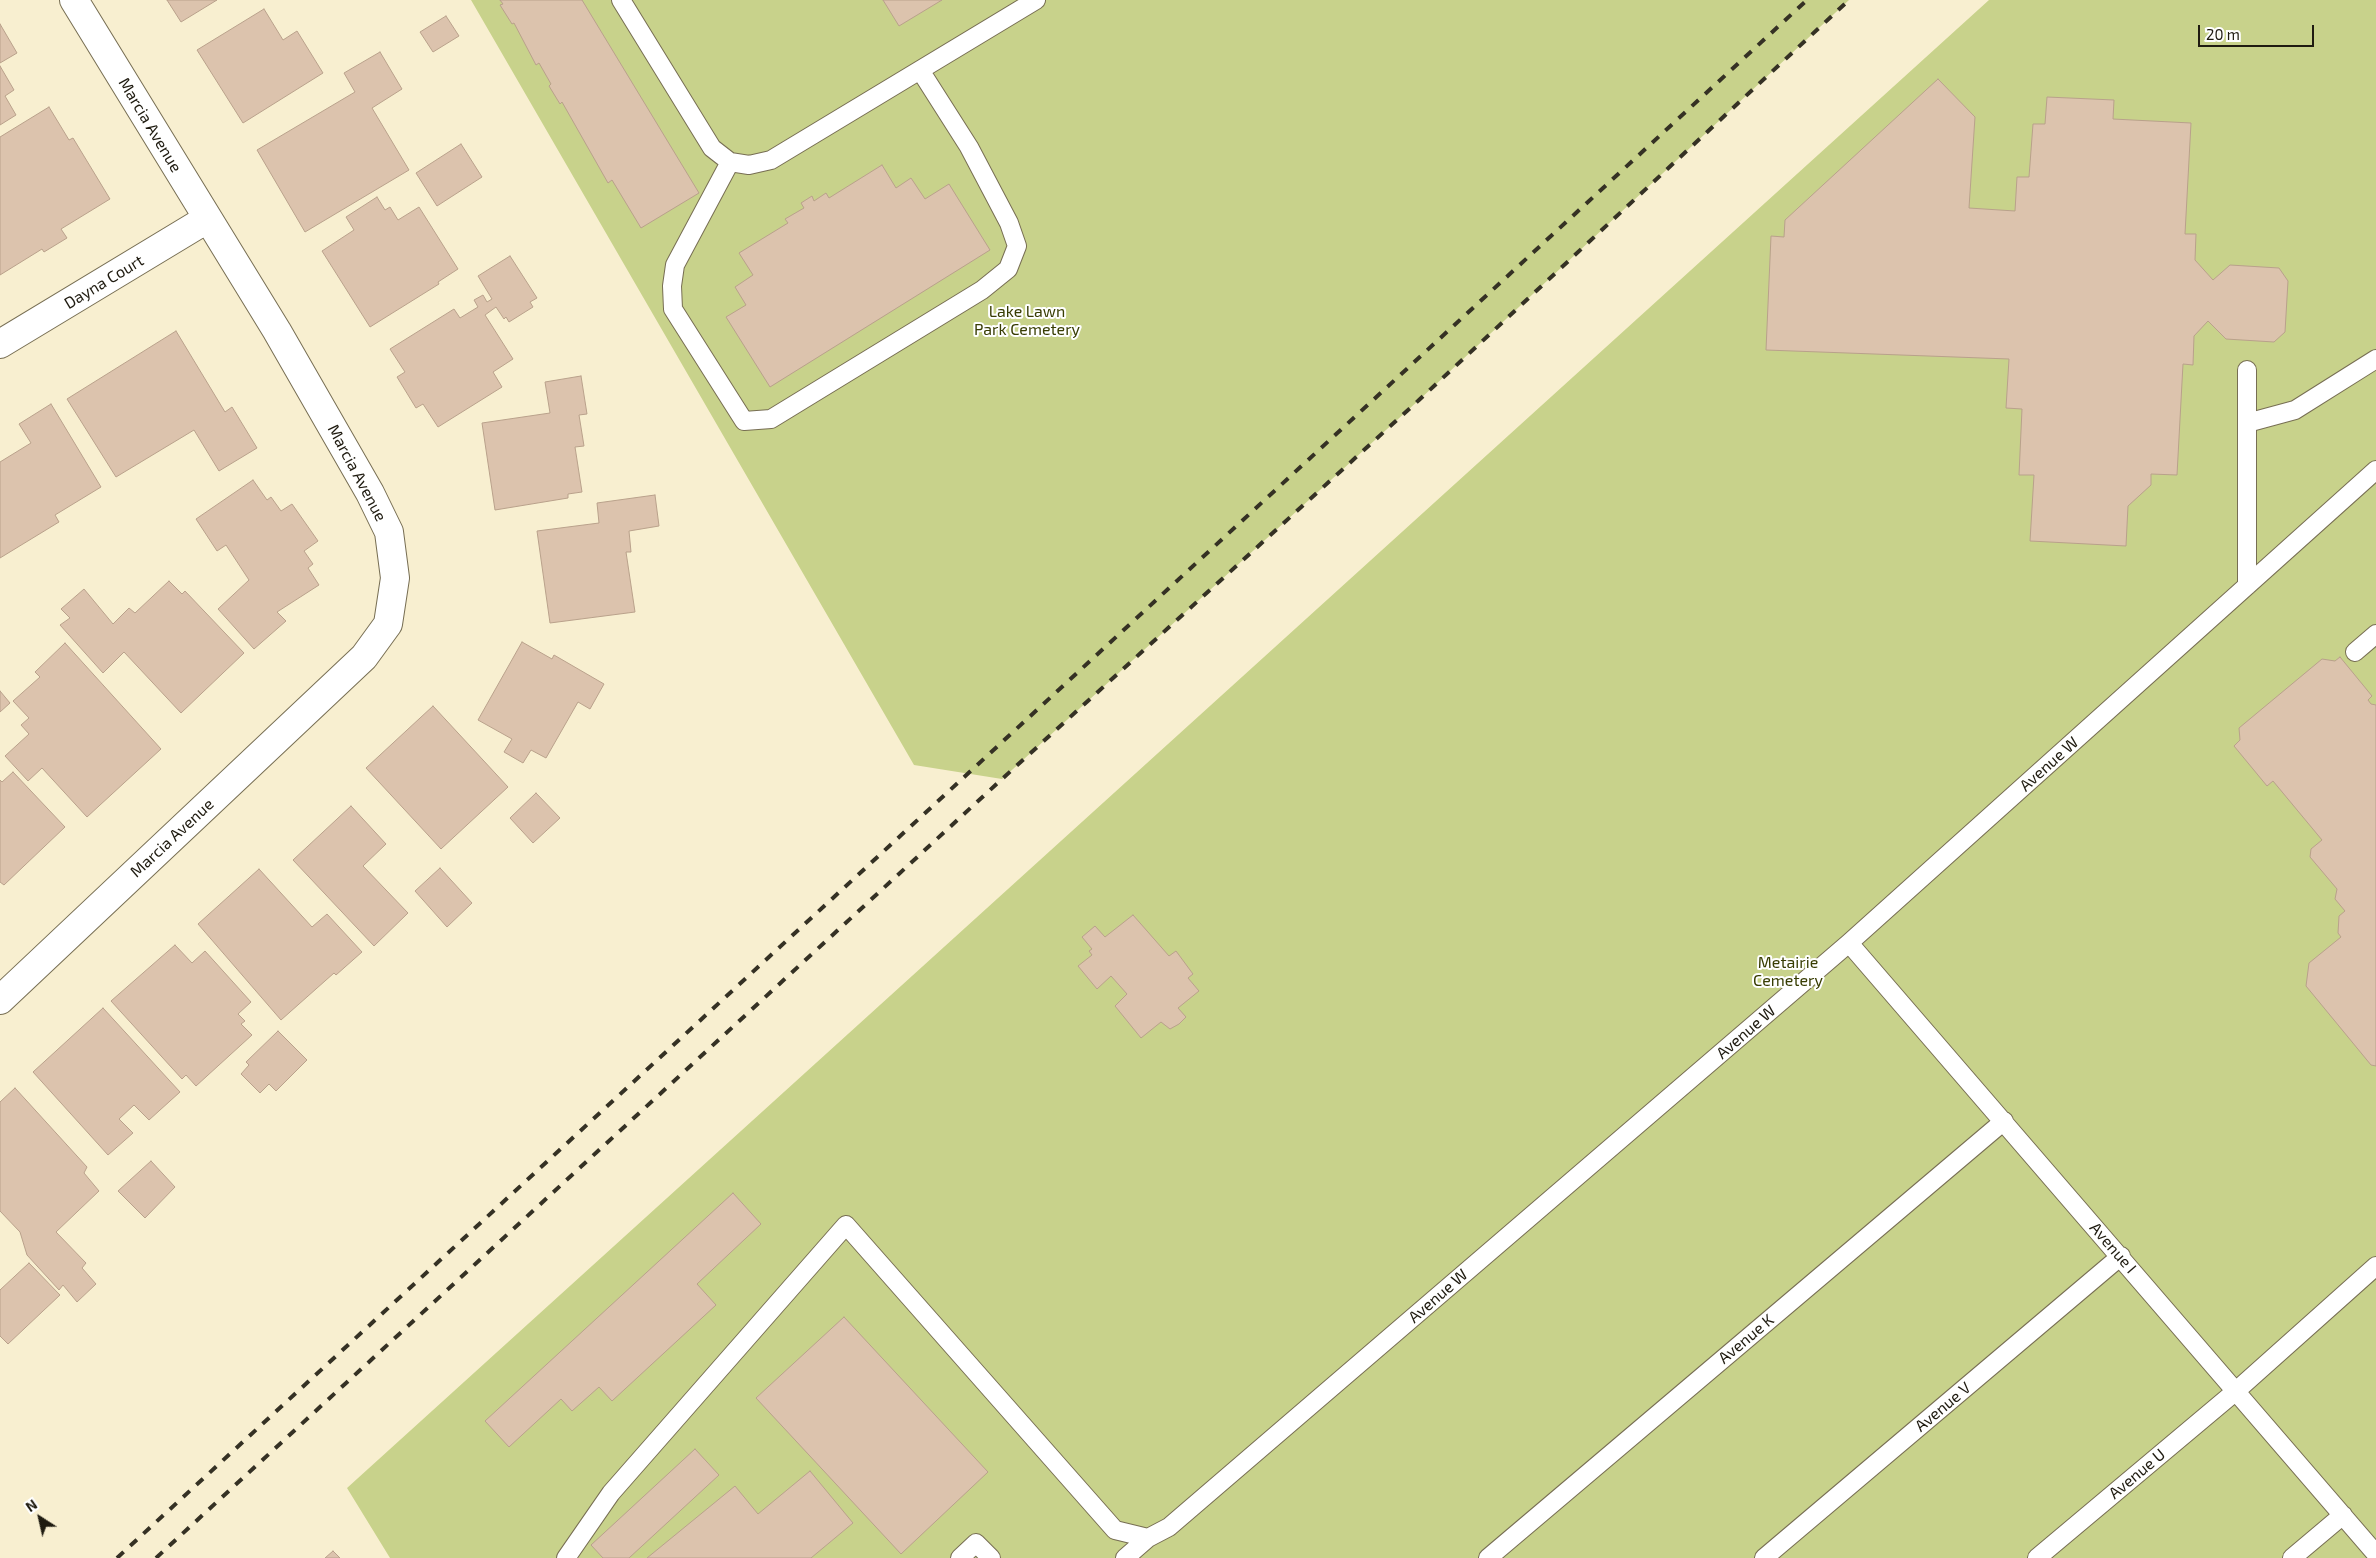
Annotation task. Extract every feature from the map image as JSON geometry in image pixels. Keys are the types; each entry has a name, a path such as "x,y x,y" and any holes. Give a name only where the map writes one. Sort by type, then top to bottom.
{"street":[{"name":"Marcia Avenue","path":"0,1000 364,657 388,624 395,578 389,532 370,493 277,331 74,0"},
{"name":"Dayna Court","path":"0,344 207,219"}],"lane":[{"path":"621,0 712,148 730,162 749,165 771,160 1036,0"},
{"path":"730,162 675,265 672,286 673,309 744,421 771,419 982,290 1008,269 1017,246 1009,223 969,147 920,70"},
{"path":"2247,423 2295,410 2376,358"},
{"path":"2247,370 2247,586"},
{"name":"Avenue W","path":"1125,1558 1148,1538 1169,1527 1849,943 2376,470"},
{"path":"2355,652 2376,634"},
{"name":"Avenue I","path":"1849,943 2121,1256 2376,1554"},
{"name":"Avenue K","path":"1488,1558 2004,1121"},
{"path":"566,1558 611,1493 846,1225 1115,1530 1148,1538"},
{"name":"Avenue V","path":"1764,1558 2121,1256"},
{"name":"Avenue U","path":"2037,1558 2236,1391 2376,1266"},
{"path":"2292,1558 2343,1515"},
{"path":"960,1558 976,1543 991,1558"}],"green space":[{"name":"Lake Lawn Park Cemetery","path":"471,0 1849,0 1419,400 1002,779 914,765"},
{"name":"Metairie Cemetery","path":"1989,0 2376,0 2376,1558 390,1558 347,1488"}],"building":[{"path":"167,0 217,0 181,22"},
{"path":"500,0 582,0 699,193 641,228 612,180 608,183 562,102 560,104 549,86 551,84 539,63 536,65 514,23 512,24 500,5 503,4"},
{"path":"883,0 942,0 899,26"},
{"path":"264,9 283,40 297,31 323,73 243,123 197,50"},
{"path":"446,16 459,36 433,52 420,32"},
{"path":"0,24 17,53 0,63"},
{"path":"380,52 402,89 372,108 409,170 305,232 257,150 355,92 344,73"},
{"path":"0,66 14,90 5,96 16,115 0,125"},
{"path":"1938,79 1975,117 1969,208 2015,211 2017,177 2029,177 2033,124 2045,124 2047,97 2114,100 2113,119 2191,123 2185,234 2196,234 2195,260 2213,280 2230,265 2279,268 2288,281 2285,332 2274,342 2226,339 2208,321 2194,336 2193,365 2183,364 2177,475 2151,474 2151,485 2128,506 2126,546 2030,541 2034,475 2019,475 2022,409 2006,408 2009,359 1766,350 1771,236 1784,237 1785,220"},
{"path":"49,107 69,140 73,138 110,199 61,229 67,238 44,252 42,249 0,275 0,137"},
{"path":"461,144 482,177 437,206 416,173"},
{"path":"882,165 896,188 911,178 925,199 949,184 990,250 770,387 726,317 746,305 735,287 753,275 739,253 788,223 785,219 804,208 801,203 812,196 814,201 826,193 829,198"},
{"path":"377,197 385,210 390,207 398,220 419,207 458,269 438,282 439,284 370,327 322,251 354,230 346,217"},
{"path":"510,256 537,298 530,302 533,307 509,322 506,317 504,319 496,307 485,315 513,359 493,372 502,387 438,427 423,404 416,408 397,377 405,372 390,349 454,309 460,318 478,307 474,300 483,295 487,302 492,299 478,276"},
{"path":"176,331 225,412 232,407 257,448 219,471 194,430 116,477 67,399"},
{"path":"581,376 587,414 579,415 584,446 575,447 582,492 568,494 568,498 495,510 482,423 550,413 545,382"},
{"path":"51,404 101,487 55,515 59,522 0,558 0,462 31,443 19,424"},
{"path":"253,480 267,500 271,497 281,511 292,504 318,541 304,551 313,564 308,568 319,585 277,612 286,621 254,649 218,609 249,580 226,545 217,551 196,519"},
{"path":"655,495 659,526 629,531 631,552 626,552 635,612 550,623 537,531 599,523 597,503"},
{"path":"169,581 182,594 185,591 244,653 181,713 124,652 103,673 60,625 70,618 61,609 84,589 113,624 129,608 135,613"},
{"path":"522,642 552,659 554,655 604,684 590,709 578,702 546,758 531,750 523,763 504,752 512,739 478,720"},
{"path":"65,643 161,749 87,817 42,768 28,781 5,756 29,734 21,725 29,718 13,701 40,677 35,672"},
{"path":"2340,657 2372,696 2368,700 2371,704 2376,705 2376,1066 2371,1065 2306,986 2309,963 2341,937 2338,933 2339,916 2345,911 2335,899 2337,889 2310,857 2311,849 2322,840 2273,781 2267,786 2234,746 2240,740 2239,728 2322,659 2335,661"},
{"path":"0,691 10,703 0,712"},
{"path":"433,706 508,787 441,849 366,768"},
{"path":"13,772 65,827 4,885 0,882 0,780 2,782"},
{"path":"536,793 560,818 533,843 510,818"},
{"path":"351,806 386,844 363,866 408,913 374,946 293,860"},
{"path":"440,868 472,903 447,927 415,891"},
{"path":"259,869 312,927 327,914 362,952 336,975 334,973 281,1020 198,924"},
{"path":"1133,915 1169,956 1176,951 1193,974 1188,978 1199,991 1178,1008 1186,1017 1179,1024 1170,1029 1161,1022 1141,1038 1115,1006 1127,994 1111,976 1097,989 1078,966 1092,955 1089,951 1092,949 1082,937 1095,926 1105,937"},
{"path":"175,945 192,963 205,951 251,1002 238,1014 245,1021 241,1024 252,1035 196,1086 186,1075 182,1079 111,1001"},
{"path":"103,1008 180,1092 149,1120 134,1105 119,1119 133,1133 108,1155 33,1072"},
{"path":"278,1031 307,1060 276,1091 269,1084 260,1093 241,1074 249,1065 246,1062"},
{"path":"15,1088 87,1167 84,1173 99,1191 56,1232 86,1263 82,1268 96,1284 77,1302 63,1285 59,1290 27,1255 20,1232 0,1211 0,1102"},
{"path":"151,1161 175,1187 145,1218 118,1191"},
{"path":"733,1193 761,1224 697,1284 716,1305 612,1401 599,1387 572,1411 561,1399 509,1447 485,1421"},
{"path":"29,1263 60,1295 8,1344 0,1336 0,1290"},
{"path":"844,1317 988,1472 901,1554 756,1398"},
{"path":"695,1449 719,1475 629,1558 603,1558 591,1545"},
{"path":"810,1471 853,1523 811,1558 647,1558 735,1486 758,1514"},
{"path":"333,1551 340,1558 325,1558"}],"railway":[{"path":"117,1558 1807,0"},
{"path":"156,1558 1002,779 1419,400 1849,0"}]}
